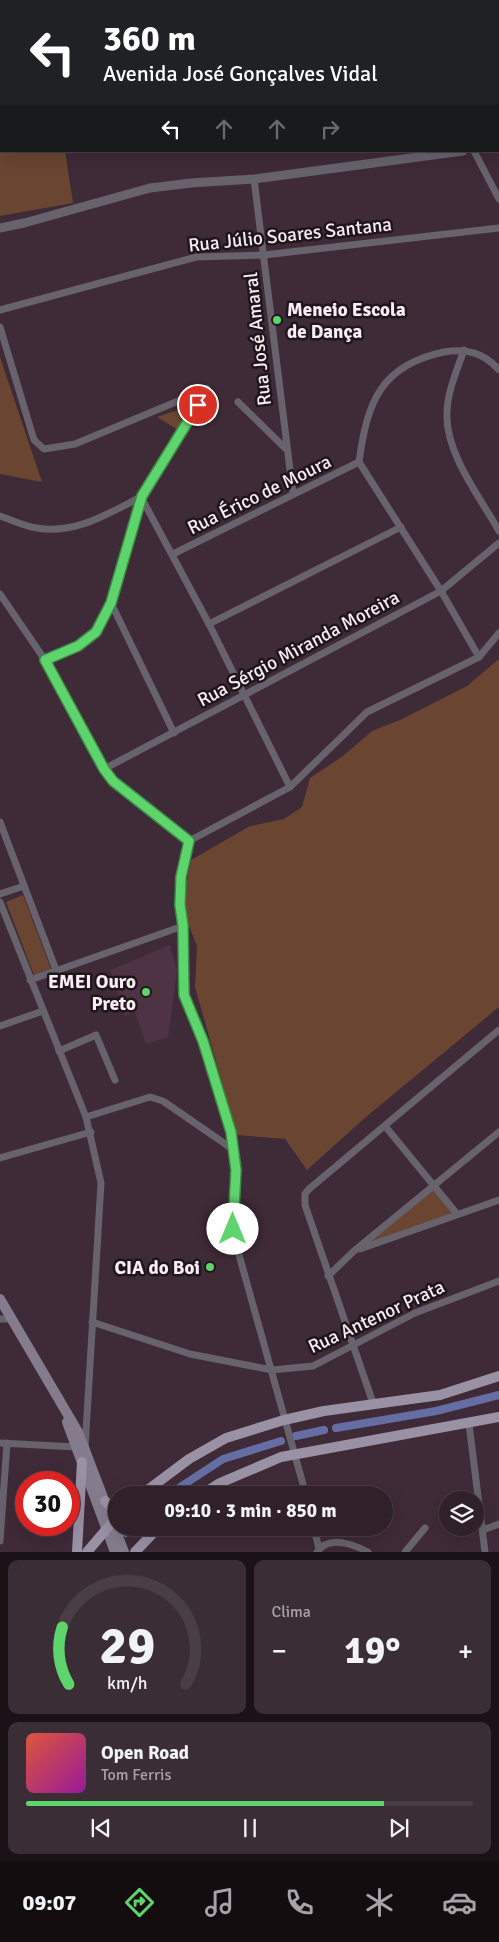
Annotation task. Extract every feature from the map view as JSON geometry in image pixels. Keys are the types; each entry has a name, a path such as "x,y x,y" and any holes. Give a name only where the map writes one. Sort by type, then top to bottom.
{"main road":[{"path":"0,1299 55,1391 108,1510"},
{"path":"153,1486 189,1459 226,1438 373,1403 440,1395 499,1376"},
{"path":"215,1486 282,1458 295,1450 499,1418"},
{"path":"77,1552 82,1462 81,1447"},
{"path":"82,1462 108,1515"},
{"path":"105,1501 108,1504"},
{"path":"87,1552 108,1528"},
{"path":"113,1536 115,1552"},
{"path":"117,1536 124,1552"},
{"path":"135,1552 149,1536"},
{"path":"145,1552 151,1536"}],"street":[{"path":"0,228 150,188 254,179 456,152"},
{"path":"475,152 499,199"},
{"name":"Rua José Amaral","path":"254,179 293,494"},
{"name":"Rua Júlio Soares Santana","path":"0,310 196,257 264,255 499,228"},
{"path":"0,327 34,440 44,449 75,444 207,389 142,496 111,603 96,632 78,646 45,660"},
{"path":"464,350 446,412 447,430 454,452 499,531"},
{"path":"479,657 441,591 359,462 367,420 376,398 392,375 412,361 434,354 464,350 483,355 499,370"},
{"path":"238,402 286,448"},
{"name":"Rua Érico de Moura","path":"173,554 359,462"},
{"path":"0,516 36,528 72,527 90,522 142,496"},
{"path":"142,496 210,624 290,787"},
{"path":"210,624 401,527"},
{"name":"Rua Sérgio Miranda Moreira","path":"104,769 441,591 499,543"},
{"path":"0,594 45,660 104,769 113,781 189,841"},
{"path":"111,603 174,733"},
{"path":"304,1486 233,1229 236,1170 234,1150 203,1041 184,995 183,926 180,905 181,877 189,841 290,787 367,712 479,657 499,633"},
{"path":"0,822 56,970"},
{"path":"0,894 24,886"},
{"path":"0,902 86,1117 91,1132 101,1183 99,1248 81,1447 3,1443 0,1541"},
{"path":"30,980 183,926"},
{"path":"0,1026 43,1011"},
{"path":"373,1403 328,1276 305,1205 305,1194 499,1030"},
{"path":"59,1051 96,1035 115,1080"},
{"path":"86,1117 150,1097 163,1101 234,1150"},
{"path":"385,1126 457,1214"},
{"path":"0,1158 91,1132"},
{"path":"328,1276 354,1251 499,1132"},
{"path":"354,1251 499,1200"},
{"name":"Rua Antenor Prata","path":"92,1322 190,1354 272,1370 313,1366 415,1313 499,1281"},
{"path":"0,1319 12,1319"},
{"path":"469,1424 478,1491"},
{"path":"484,1530 499,1524"},
{"path":"405,1552 425,1528"},
{"path":"315,1536 318,1550 331,1542 351,1544 368,1552"},
{"path":"484,1536 485,1552"}],"shaded area":[{"path":"0,152 65,152 73,203 0,216"},
{"path":"0,357 42,482 0,474"},
{"path":"195,404 178,430 157,417"},
{"path":"499,659 499,1007 366,1117 307,1170 285,1139 237,1135 195,987 197,946 182,908 191,860 250,826 284,819 302,807 310,778 343,756 372,731 402,719 467,686"},
{"path":"23,895 51,969 34,975 6,902"},
{"name":"EMEI Ouro Preto","path":"170,945 177,971 168,1037 146,1044 135,1012 125,1016 110,970"},
{"path":"433,1186 457,1214 354,1251"}],"waterway":[{"path":"336,1428 436,1411 499,1395"},
{"path":"296,1436 324,1430"},
{"path":"182,1486 223,1459 281,1441"}],"place":[{"name":"Meneio Escola de Dança","path":"277,320"},
{"name":"EMEI Ouro Preto","path":"146,992"},
{"name":"CIA do Boi","path":"210,1267"}],"route":[{"path":"198,405 142,496 111,603 96,632 78,646 45,660 104,769 113,781 189,841 181,877 180,905 183,926 184,995 203,1041 231,1132 236,1170 233,1229"}]}
